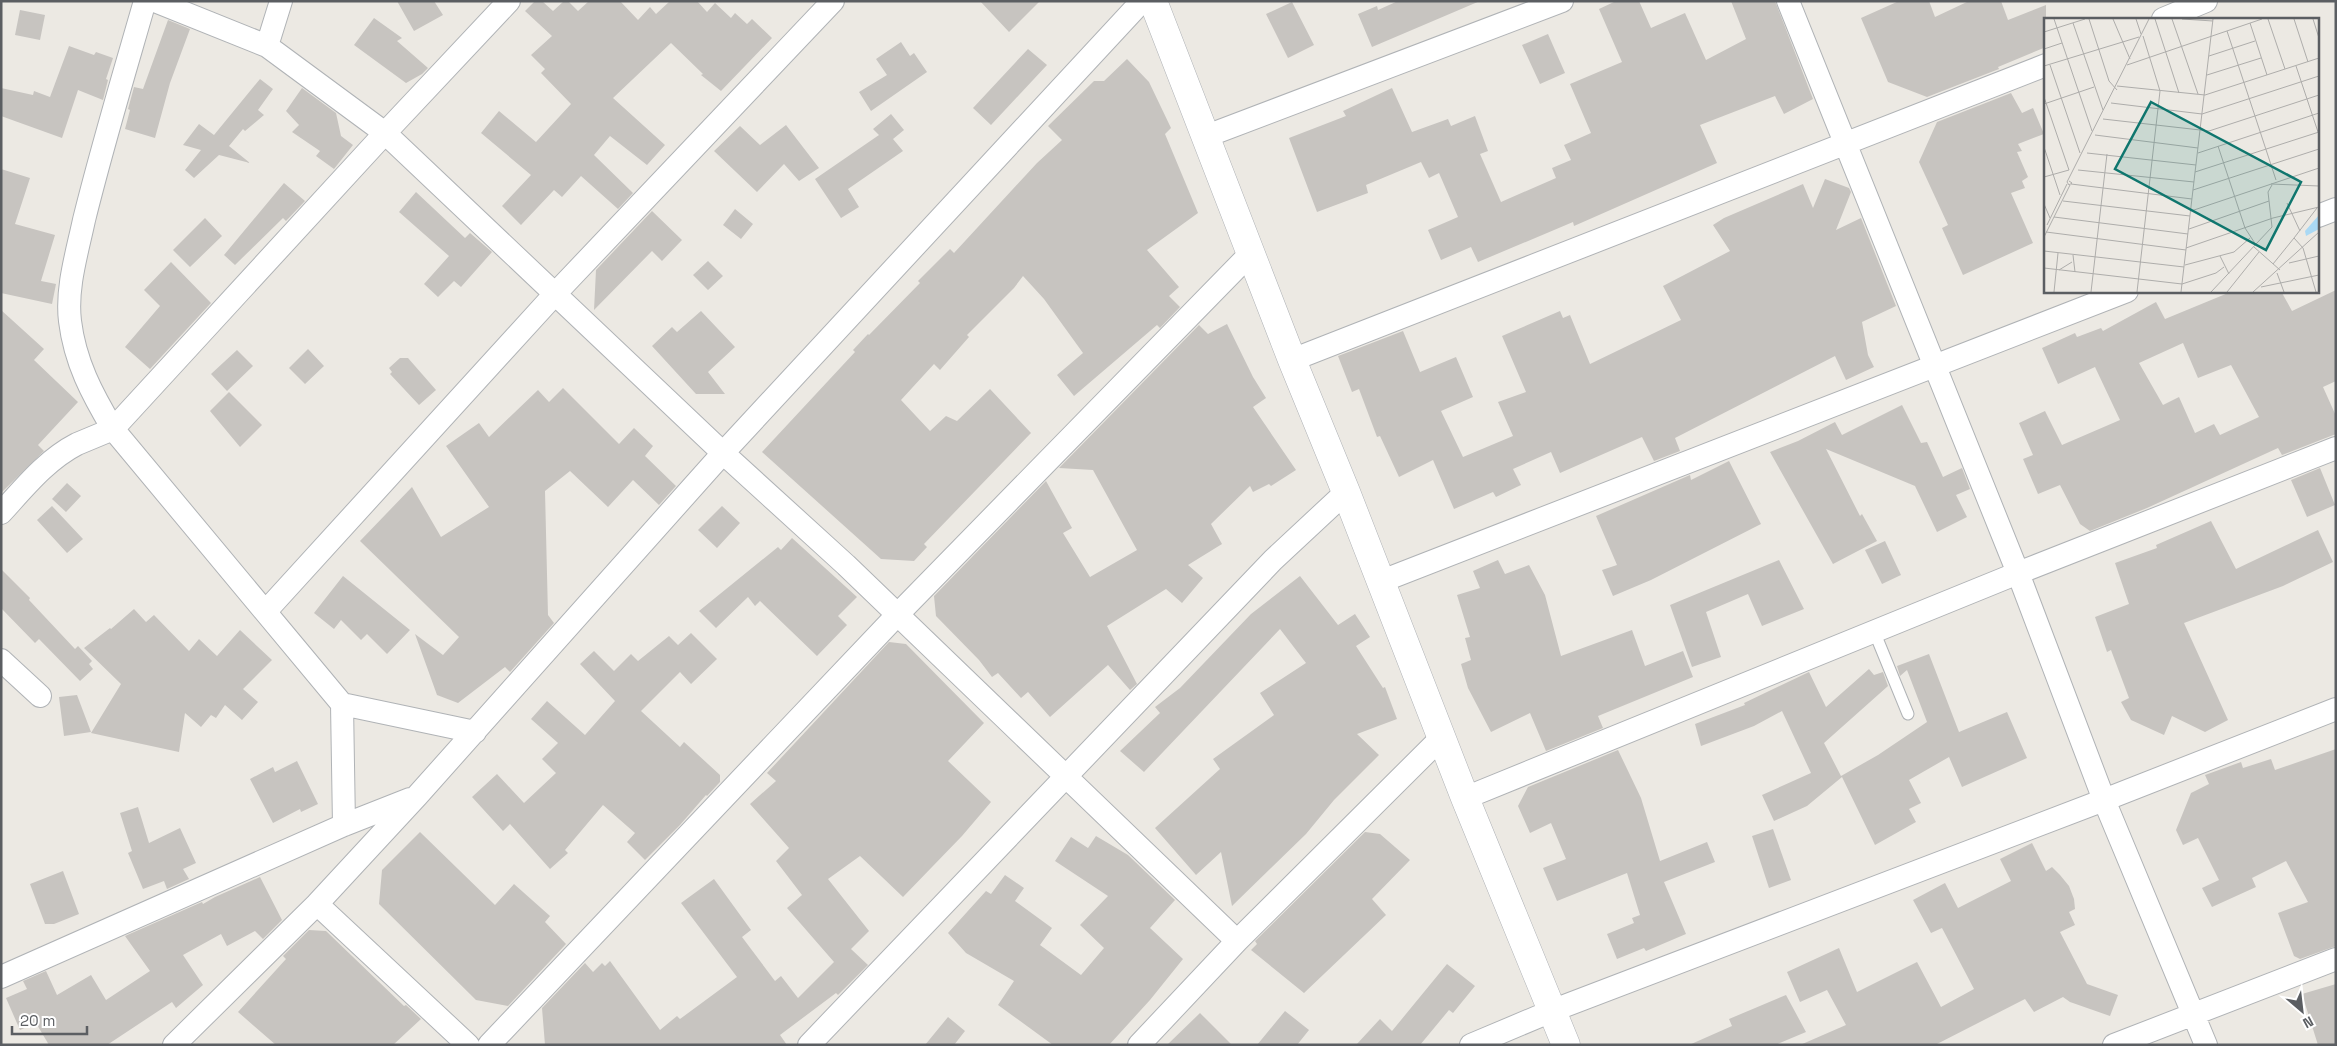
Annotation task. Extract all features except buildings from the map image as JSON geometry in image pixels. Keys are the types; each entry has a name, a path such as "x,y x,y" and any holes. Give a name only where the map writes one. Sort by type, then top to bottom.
{"street":[{"path":"145,1 97,170 72,274 70,319 76,356 90,391 113,429 342,704 344,825"},
{"path":"155,1 267,46 385,133 723,454 898,614 1237,941"},
{"path":"267,46 281,1"},
{"path":"1,513 36,475 55,459 76,445 113,429 509,1"},
{"path":"266,611 554,295 833,1"},
{"path":"174,1045 317,904 475,732 723,454 1142,1"},
{"path":"1154,1 1204,136 1292,360 1382,581 1466,798 1554,1010 1566,1045"},
{"path":"1204,136 1562,1"},
{"path":"1788,1 2018,573 2104,800 2206,1045"},
{"path":"2165,18 2206,1"},
{"path":"1292,360 1846,145 2044,66"},
{"path":"2320,215 2336,209"},
{"path":"489,1045 898,614 1251,253"},
{"path":"1382,581 2124,292"},
{"path":"1466,798 2018,573 2336,448"},
{"path":"809,1045 1065,775 1273,560 1346,492"},
{"path":"1,660 40,696"},
{"path":"342,704 475,732"},
{"path":"1471,1045 1554,1010 2104,800 2336,709"},
{"path":"1139,1045 1237,941 1442,738"},
{"path":"1,977 344,825 417,796"},
{"path":"317,904 468,1045"},
{"path":"2114,1045 2336,960"}],"lane":[{"path":"1874,631 1908,714"}]}
